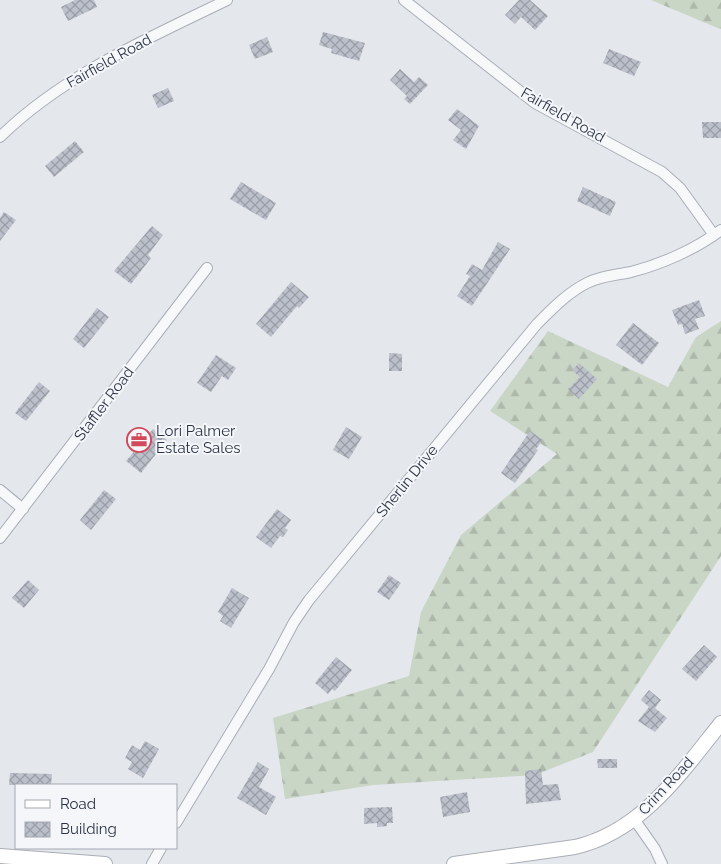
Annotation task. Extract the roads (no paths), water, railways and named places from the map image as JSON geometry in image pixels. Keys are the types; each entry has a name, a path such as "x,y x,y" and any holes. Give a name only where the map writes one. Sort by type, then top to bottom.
{"street":[{"name":"Fairfield Road","path":"0,136 16,121 61,88 144,41 227,0"},
{"name":"Fairfield Road","path":"404,0 535,103 662,172 680,188 718,233"},
{"name":"Sherlin Drive","path":"178,820 269,669 294,622 309,600 536,324 567,294 588,282 633,271 672,257 718,233"},
{"name":"Staffler Road","path":"0,538 207,268"},
{"path":"0,490 23,509"},
{"name":"Crim Road","path":"454,864 591,843 634,819 675,779 721,723"},
{"path":"634,819 655,849 662,864"},
{"path":"152,864 160,849"},
{"path":"0,856 105,864"}],"place":[{"name":"Lori Palmer Estate Sales","path":"139,440"}]}
